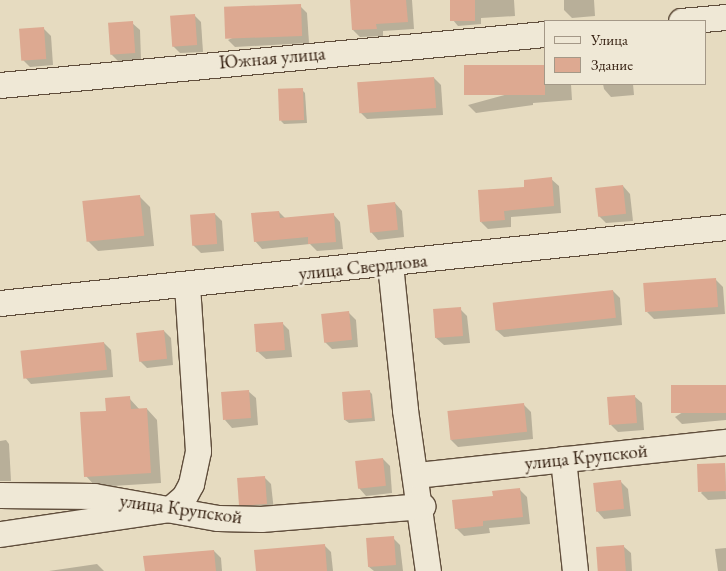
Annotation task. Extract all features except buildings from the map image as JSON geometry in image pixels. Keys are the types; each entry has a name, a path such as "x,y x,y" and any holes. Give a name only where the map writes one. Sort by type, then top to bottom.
{"street":[{"path":"692,20 726,17"},
{"name":"Южная улица","path":"0,85 544,34"},
{"name":"улица Свердлова","path":"0,303 187,286 726,227"},
{"path":"390,264 406,410 422,506 428,571"},
{"path":"0,534 170,509 184,497 191,484 198,451 187,286"},
{"name":"улица Крупской","path":"416,475 726,442"},
{"path":"563,460 575,571"},
{"name":"улица Крупской","path":"0,495 94,496 218,518 261,519 422,506"}]}
